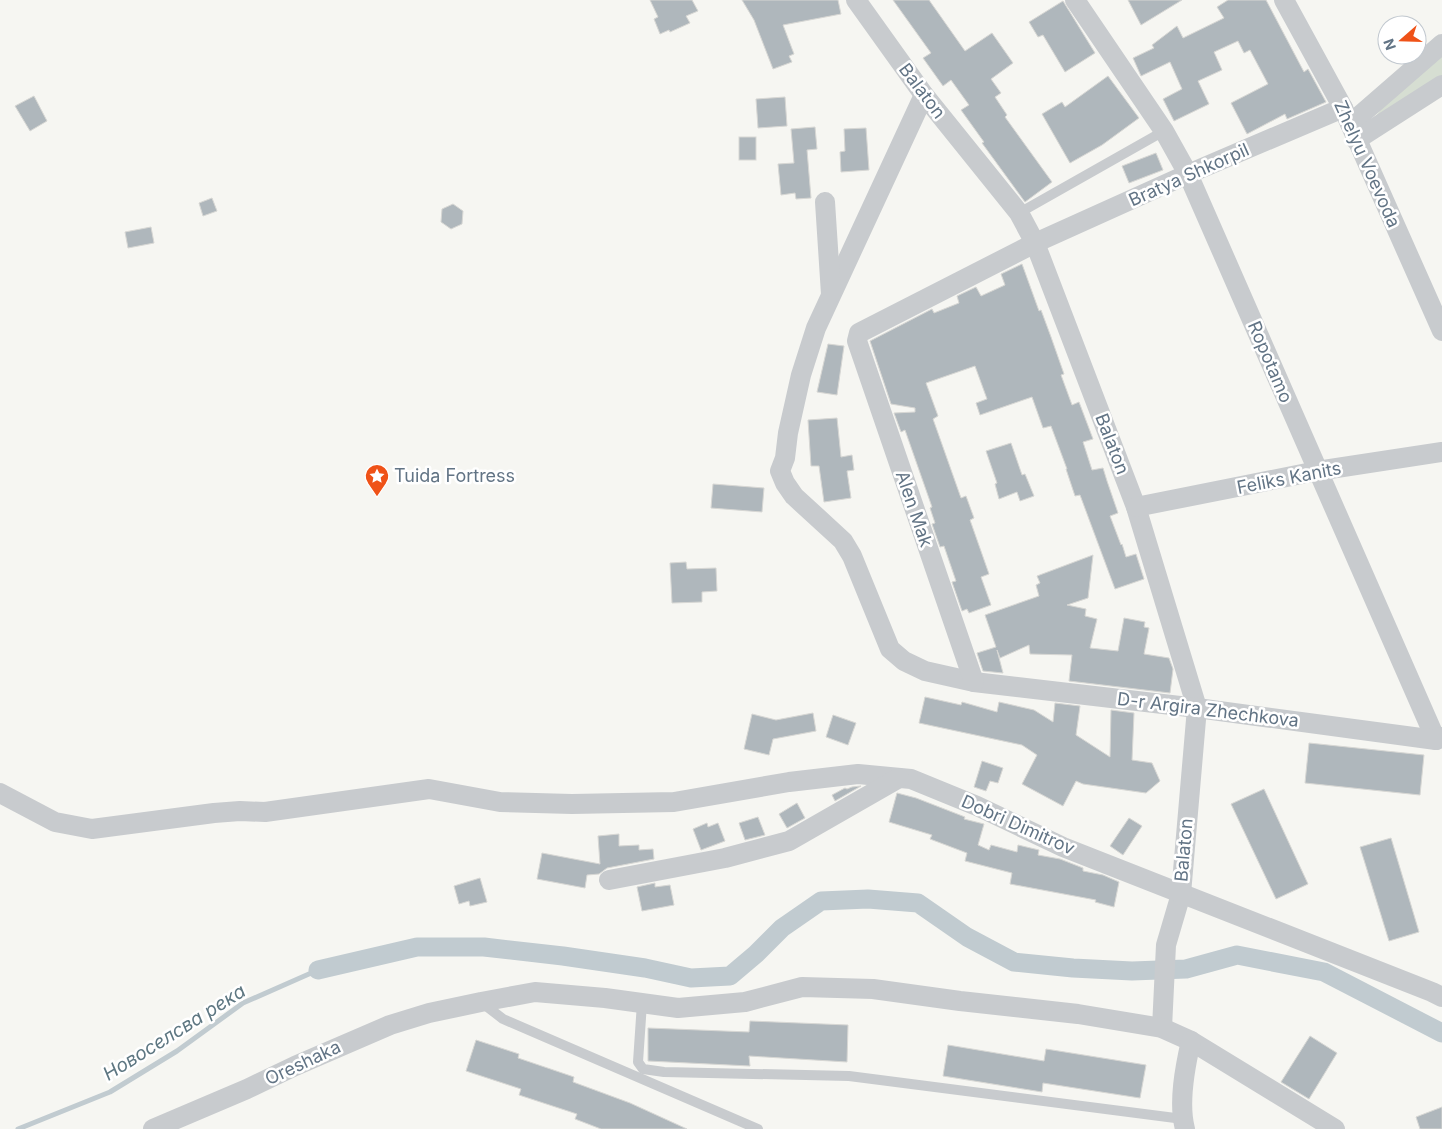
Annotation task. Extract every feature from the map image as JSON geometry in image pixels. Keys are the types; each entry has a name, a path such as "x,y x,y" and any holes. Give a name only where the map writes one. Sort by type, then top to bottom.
{"street":[{"name":"Balaton","path":"856,0 924,95 1020,213 1036,243 1136,508 1197,708 1181,894 1166,945 1162,1028"},
{"name":"Ropotamo","path":"1075,0 1164,131 1188,174 1317,472 1439,739"},
{"name":"Zhelyu Voevoda","path":"1284,0 1350,124 1442,330"},
{"name":"Bratya Shkorpil","path":"1350,124 1442,44"},
{"path":"1415,68 1440,91"},
{"name":"Bratya Shkorpil","path":"858,336 863,330 1036,243 1188,174 1350,124 1440,91"},
{"name":"D-r Argira Zhechkova","path":"924,95 816,328 801,375 788,433 785,458 780,471 784,483 794,496 843,540 848,548 867,589 881,631 890,649 904,662 925,671 974,682 1439,739"},
{"path":"825,202 831,296"},
{"name":"Alen Mak","path":"858,336 857,342 974,682"},
{"name":"Feliks Kanits","path":"1136,508 1317,472 1442,452"},
{"name":"Dobri Dimitrov","path":"0,793 55,822 92,829 214,813 265,812 429,789 500,802 572,804 674,802 789,782 858,774 911,779 977,806 1063,847 1136,874 1181,894 1442,997"},
{"path":"609,880 725,858 789,841 899,778"},
{"name":"Oreshaka","path":"152,1129 390,1025 458,1007 535,992 678,1008 745,1002 802,987 873,989 1078,1014 1162,1028 1191,1040"},
{"path":"1184,1124 1184,1072 1191,1040 1335,1129"}],"lane":[{"path":"1020,213 1164,131"},
{"path":"481,1002 502,1019 758,1129"},
{"path":"642,1003 638,1062 643,1069 664,1072 849,1076 1184,1124"}],"shaded area":[{"path":"1442,44 1442,85 1356,140 1415,68 1418,65 1427,65 1427,57"}],"building":[{"path":"650,0 692,0 698,11 686,16 690,23 670,32 669,30 660,34 654,19 658,17"},
{"path":"742,0 838,0 841,14 783,25 794,54 789,56 792,62 773,69 754,20"},
{"path":"893,0 929,0 965,51 992,33 1013,63 991,79 1001,93 995,97 1007,115 1005,117 1052,182 1025,202 982,143 984,142 961,110 969,105 951,80 943,86 923,58 931,53"},
{"path":"1128,0 1182,0 1141,25"},
{"path":"1228,0 1266,0 1304,72 1308,69 1326,102 1287,119 1285,114 1247,134 1231,103 1268,84 1250,50 1244,53 1238,41 1214,52 1222,70 1198,81 1209,104 1174,121 1163,99 1182,89 1170,62 1141,76 1133,58 1154,48 1152,45 1177,26 1183,38 1224,18 1217,7"},
{"path":"1063,1 1095,53 1065,72 1043,35 1038,37 1029,22"},
{"path":"1108,76 1139,118 1102,145 1070,163 1042,114 1062,102 1065,107"},
{"path":"34,96 47,121 30,131 15,106"},
{"path":"785,97 787,126 758,128 756,99"},
{"path":"815,127 817,149 807,150 811,198 796,199 795,193 781,195 778,164 794,163 791,129"},
{"path":"866,128 869,170 841,172 840,152 845,151 844,129"},
{"path":"739,137 756,137 756,160 739,160"},
{"path":"1156,153 1163,170 1129,183 1122,166"},
{"path":"212,198 217,211 203,216 199,203"},
{"path":"453,204 463,211 462,224 451,229 441,222 442,209"},
{"path":"151,227 154,243 128,248 125,232"},
{"path":"1022,264 1039,311 1041,310 1051,337 1064,374 1061,375 1072,405 1079,402 1093,439 1083,442 1092,470 1103,468 1118,513 1110,516 1121,545 1126,557 1136,554 1144,579 1115,589 1080,495 1075,496 1051,426 1043,428 1032,397 980,415 976,403 987,399 975,366 926,383 938,416 933,419 961,498 966,496 974,518 970,520 989,574 981,577 991,605 969,613 967,609 962,611 952,582 956,581 944,546 940,547 932,524 935,523 930,508 932,507 905,430 901,432 894,413 915,412 915,408 891,404 870,341 932,309 934,313 959,303 957,296 976,287 981,296 1005,285 1001,274"},
{"path":"828,344 844,346 837,395 817,392"},
{"path":"837,418 841,457 852,455 854,470 847,471 851,498 824,502 819,466 811,466 808,420"},
{"path":"1011,443 1022,475 1025,474 1034,496 1020,501 1017,492 999,499 995,484 997,483 986,451"},
{"path":"713,484 764,488 762,512 711,508"},
{"path":"1093,555 1088,598 1067,605 1086,609 1085,616 1097,619 1090,648 1118,651 1124,618 1145,622 1144,627 1149,628 1144,654 1169,658 1173,669 1170,693 1069,681 1072,655 1030,654 1029,645 1000,658 997,650 1003,673 983,671 977,653 996,647 985,615 1039,596 1036,585 1040,583 1037,576"},
{"path":"686,562 687,569 716,568 717,591 702,592 702,602 672,603 670,563"},
{"path":"925,697 961,705 962,702 997,712 999,702 1034,710 1053,722 1055,703 1080,706 1076,735 1110,757 1111,710 1134,713 1132,760 1152,763 1160,781 1146,793 1083,784 1076,781 1063,806 1022,784 1037,755 1022,745 919,723"},
{"path":"813,713 816,731 773,739 769,755 744,749 752,714 776,720"},
{"path":"833,715 856,723 848,745 826,737"},
{"path":"1309,743 1424,755 1420,795 1305,783"},
{"path":"982,761 1003,768 998,783 990,781 986,791 974,787"},
{"path":"861,786 835,801 832,795 845,788"},
{"path":"1264,789 1308,884 1276,899 1231,804"},
{"path":"897,793 916,798 965,817 964,819 984,824 978,845 989,850 991,845 1017,852 1018,845 1039,850 1038,855 1060,859 1083,868 1083,871 1103,875 1119,882 1114,907 1095,902 1096,900 1010,884 1012,873 965,861 967,853 930,839 932,835 889,822"},
{"path":"797,803 805,818 787,828 779,814"},
{"path":"758,817 765,835 745,840 739,823"},
{"path":"1129,818 1142,826 1123,855 1110,846"},
{"path":"707,823 708,827 718,823 725,841 701,850 693,829"},
{"path":"619,834 619,846 639,845 639,850 653,849 654,859 607,868 599,874 587,875 585,888 537,879 542,853 600,864 598,836"},
{"path":"1391,838 1419,932 1389,941 1360,847"},
{"path":"480,878 487,902 470,906 469,901 459,904 454,886"},
{"path":"655,883 655,887 670,885 674,905 642,911 637,887"},
{"path":"750,1021 848,1025 847,1062 749,1056 750,1066 648,1061 648,1028 749,1032"},
{"path":"1310,1036 1337,1053 1309,1099 1281,1082"},
{"path":"476,1040 519,1054 518,1058 574,1077 573,1082 630,1103 687,1129 601,1129 575,1119 577,1114 519,1095 521,1089 466,1071"},
{"path":"948,1045 1044,1061 1046,1049 1146,1065 1140,1098 1043,1083 1042,1092 943,1076"},
{"path":"1442,1107 1442,1129 1420,1129 1416,1117"}],"waterway":[{"path":"318,970 417,947 484,947 645,968 691,978 730,976 782,928 821,901 868,899 918,903 967,937 1014,962 1132,971 1186,969 1237,955 1324,972 1442,1033"},
{"name":"Новоселсва река","path":"18,1129 110,1092 177,1051 243,1003 318,970"}],"place":[{"name":"Tuida Fortress","path":"377,497"}]}
